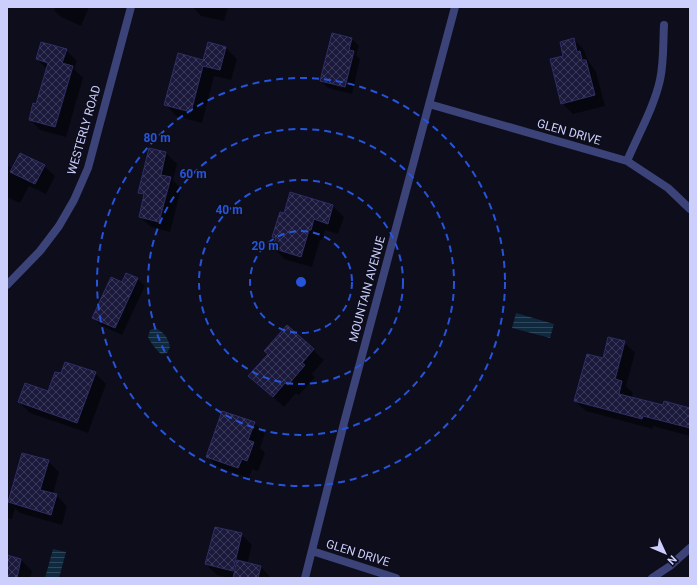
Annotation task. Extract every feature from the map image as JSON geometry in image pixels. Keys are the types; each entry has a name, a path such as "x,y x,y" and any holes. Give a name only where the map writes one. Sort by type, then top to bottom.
{"street":[{"name":"WESTERLY ROAD","path":"7,285 40,251 59,226 74,200 88,168 131,7"},
{"name":"MOUNTAIN AVENUE","path":"305,578 342,430 455,7"},
{"path":"627,161 660,81 663,60 664,25"},
{"name":"GLEN DRIVE","path":"429,104 627,161 668,188 690,209"},
{"path":"652,578 670,566 690,548"},
{"name":"GLEN DRIVE","path":"312,551 396,578"}],"water":[{"path":"516,313 554,324 550,338 512,328"},
{"path":"155,328 161,331 168,340 170,347 167,353 161,354 148,337 150,330"},
{"path":"53,549 66,552 59,578 45,578"}],"building":[{"path":"332,33 352,38 349,50 354,51 345,87 320,81"},
{"path":"574,38 577,52 580,51 582,60 586,60 595,95 561,104 550,59 563,56 560,42"},
{"path":"41,42 67,49 62,63 73,66 55,127 29,120 33,103 36,104 48,63 36,59"},
{"path":"208,42 226,47 220,70 203,66 191,112 164,105 178,53 203,60"},
{"path":"149,148 166,152 161,175 171,177 159,222 139,217 144,194 138,193"},
{"path":"20,153 45,165 35,184 10,172"},
{"path":"290,192 333,205 328,224 314,219 301,257 272,248 276,238 272,237 280,212 284,213"},
{"path":"126,273 138,278 115,328 92,318 111,277 122,282"},
{"path":"287,325 314,349 302,363 305,365 288,385 285,383 273,397 248,376 268,354 264,351"},
{"path":"608,337 625,341 615,379 622,381 619,394 663,405 664,401 690,408 690,428 643,416 642,419 574,401 587,354 603,358"},
{"path":"65,362 96,372 77,423 18,402 25,383 48,391 55,372 61,373"},
{"path":"222,411 255,422 248,440 254,442 247,461 242,459 238,468 206,457"},
{"path":"22,453 49,460 40,490 57,494 51,515 8,502"},
{"path":"215,527 242,533 233,571 205,564"},
{"path":"7,555 21,559 17,578 7,578"},
{"path":"237,560 261,566 258,578 233,578"}]}
